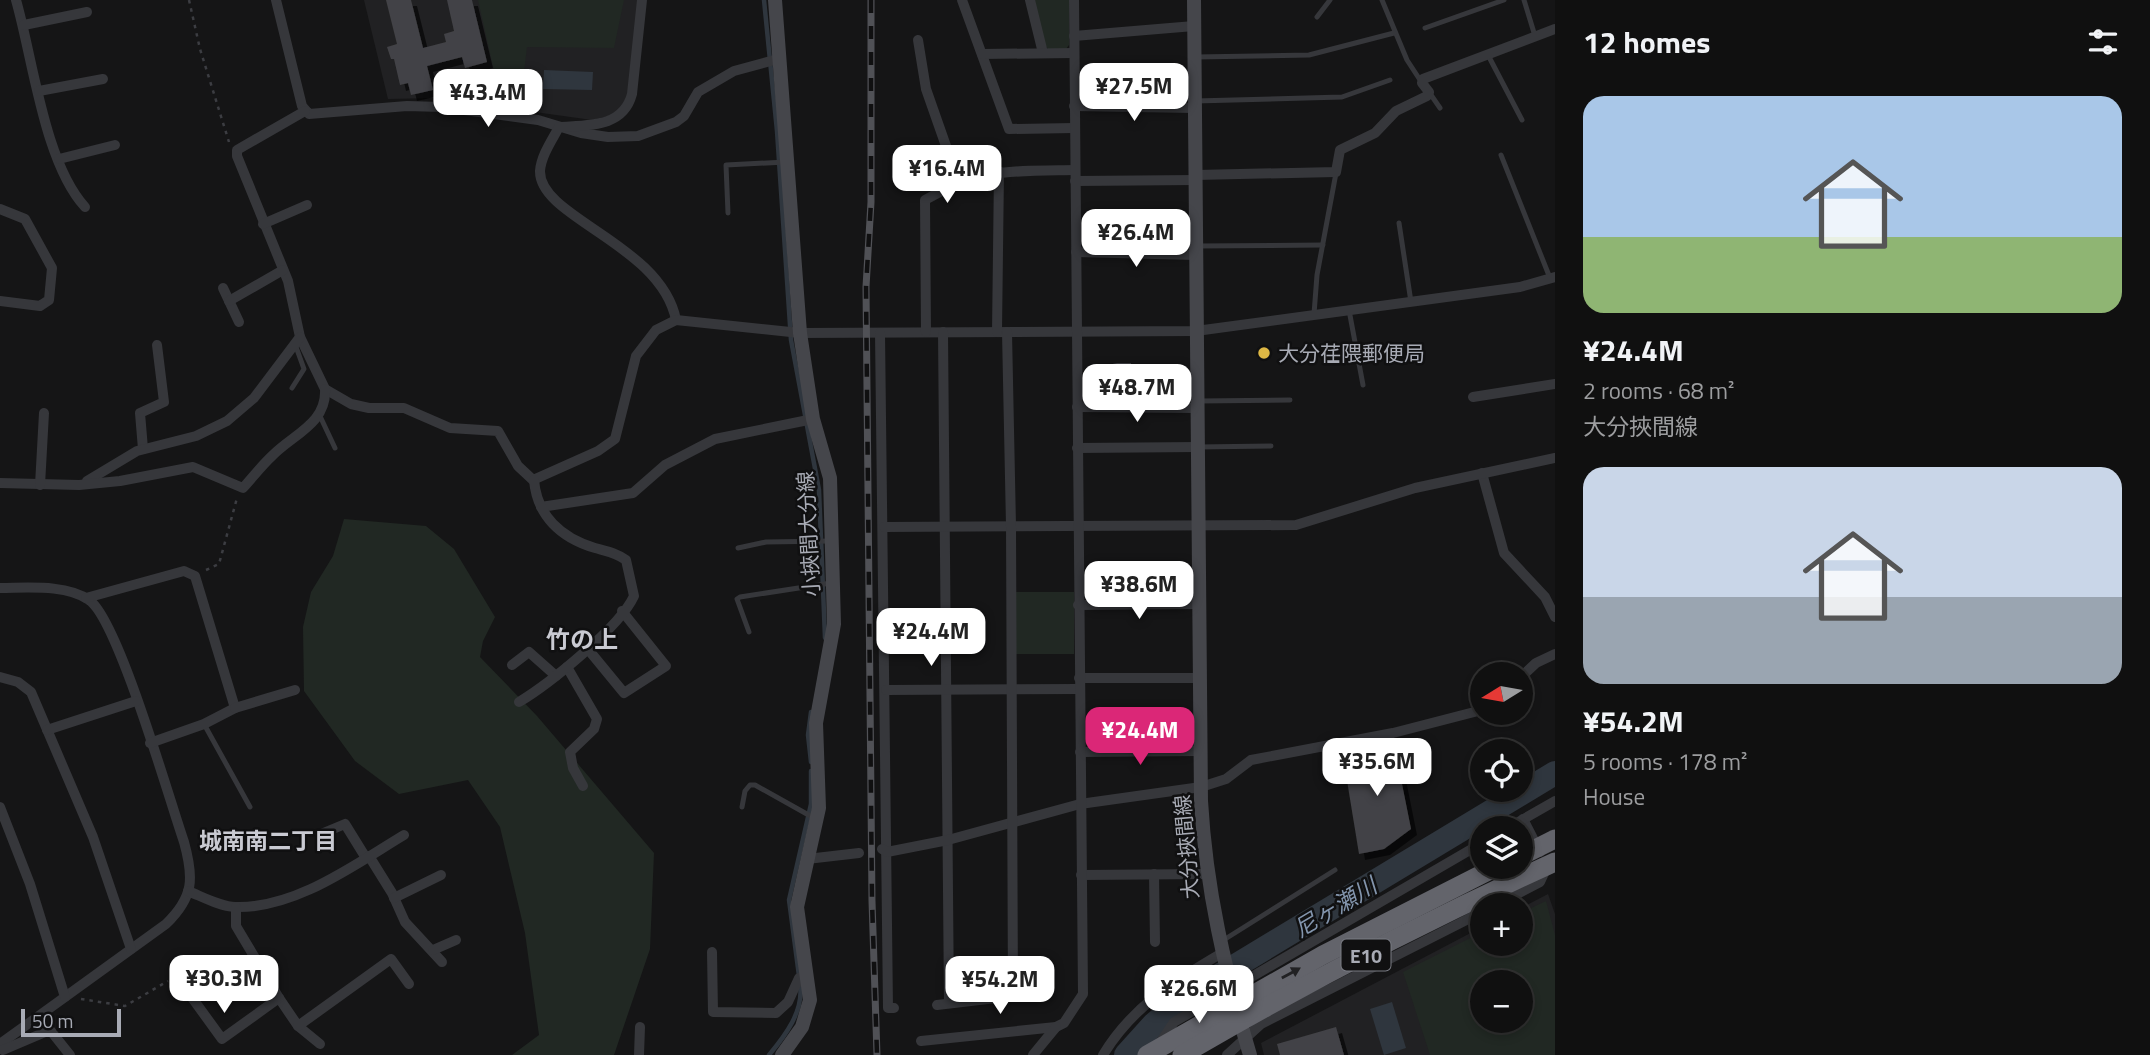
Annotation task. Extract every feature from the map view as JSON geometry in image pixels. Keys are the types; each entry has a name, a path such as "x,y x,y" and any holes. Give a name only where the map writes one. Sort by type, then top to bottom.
{"highway":[{"path":"1533,850 1555,839"},
{"name":"E10","path":"1182,1055 1344,966 1477,898 1555,862"},
{"name":"E10","path":"1146,1055 1323,955 1472,879"}],"main road":[{"name":"小挾間大分線","path":"775,0 800,333 813,419 830,478 834,633 816,723 819,794 817,820 797,913 810,1000 805,1019 782,1055"},
{"name":"大分挾間線","path":"1194,0 1201,786 1207,874 1221,948 1251,1055"}],"street":[{"path":"16,0 39,92 60,159 75,195 85,207"},
{"path":"276,0 305,111"},
{"path":"559,127 608,122 624,112 632,94 642,0"},
{"path":"961,0 1009,129 1074,128"},
{"path":"1030,0 1043,53"},
{"path":"921,1041 1056,1027 1064,1023 1083,994 1074,0"},
{"path":"24,25 87,12"},
{"path":"1074,36 1194,26"},
{"path":"926,332 924,204 925,200 960,183 999,171 1196,178 1336,172 1340,150 1375,133 1425,87 1423,79 1555,29"},
{"path":"918,40 926,89 960,183"},
{"path":"982,54 1074,53"},
{"path":"519,702 556,676 587,648 634,596 626,560 562,533 541,508 534,480 518,466 498,431 450,428 404,408 369,408 351,404 325,389 297,340 283,270 263,224 237,150 305,111 315,114 432,106 538,120 608,137 655,132 684,116 704,88 741,68 778,59"},
{"path":"39,92 103,79"},
{"path":"1074,106 1195,105"},
{"path":"559,127 541,165 541,177 548,193 649,268 670,297 676,320"},
{"path":"60,159 115,145"},
{"path":"943,332 948,840 943,1004 1013,996 1011,526 1002,332 999,171"},
{"path":"263,224 307,205"},
{"path":"0,209 25,219 52,268 49,300 40,306 0,301"},
{"path":"1076,252 1196,250"},
{"path":"229,301 283,270"},
{"path":"534,480 598,451 615,439 636,356 656,330 676,320 749,330 800,333 1196,331 1520,287 1553,278"},
{"path":"223,288 239,322"},
{"path":"880,333 888,1008 894,1008"},
{"path":"79,485 143,449 196,436 238,414 297,340"},
{"path":"143,449 140,413 164,402 157,345"},
{"path":"1473,397 1555,384"},
{"path":"0,483 79,485 120,481 185,467 199,468 243,488 273,455 319,414 324,405 325,389"},
{"path":"1077,407 1197,405"},
{"path":"40,485 44,412"},
{"path":"541,508 592,497 633,493 666,465 715,439 813,419"},
{"path":"1077,448 1198,447"},
{"path":"884,527 1296,525 1398,492 1555,458"},
{"path":"1482,473 1504,553 1545,597 1555,617"},
{"path":"86,598 184,571 193,574 235,708"},
{"path":"0,588 44,589 86,598 97,606 111,629 190,864 188,891 172,918 65,997 2,1048"},
{"path":"1078,605 1199,604"},
{"path":"587,648 624,693 666,666 622,611"},
{"path":"512,665 529,652 556,676"},
{"path":"1533,666 1555,654"},
{"path":"566,667 597,719 594,729 570,752 573,768 583,786"},
{"path":"0,677 19,682 31,692 93,837 131,948"},
{"path":"886,690 1012,690 1079,683 1199,678"},
{"path":"150,743 204,724 235,708 295,690"},
{"path":"47,730 136,701"},
{"path":"885,850 948,840 1080,804 1201,786 1226,779 1251,761 1393,733 1470,712"},
{"path":"1080,752 1200,751"},
{"path":"1528,816 1555,801"},
{"path":"0,807 30,884 65,997"},
{"path":"321,834 345,824 394,898 405,922 442,962"},
{"path":"188,891 236,907 279,902 404,835"},
{"path":"1519,893 1540,882 1547,873 1547,864 1533,838"},
{"path":"1155,1055 1161,1039 1174,1022 1470,849"},
{"path":"807,859 859,853"},
{"path":"1154,874 1155,942"},
{"path":"1081,875 1207,874"},
{"path":"394,898 441,875"},
{"path":"236,907 236,926 279,998 298,1026 320,1044"},
{"path":"1227,1055 1261,1024 1470,918"},
{"path":"433,950 456,940"},
{"path":"1103,1055 1132,1015 1221,948"},
{"path":"712,952 713,1012 776,1013 788,1002 799,978 808,974"},
{"path":"298,1026 391,959 409,984"},
{"path":"177,977 222,1039 279,998"},
{"path":"639,1055 640,1027"},
{"path":"1033,1055 1056,1027"},
{"path":"2,1048 50,1030 70,1055"}],"lane":[{"path":"1317,17 1330,0"},
{"path":"1381,0 1394,33 1440,108"},
{"path":"1425,28 1504,0"},
{"path":"1524,0 1535,36"},
{"path":"1195,57 1309,55 1394,33"},
{"path":"1487,54 1522,120"},
{"path":"1195,105 1342,97 1390,80"},
{"path":"1501,155 1553,278"},
{"path":"728,213 726,165 786,162"},
{"path":"1314,314 1317,275 1336,172"},
{"path":"1399,223 1411,302"},
{"path":"1196,250 1324,245"},
{"path":"1349,310 1363,385"},
{"path":"292,388 304,369 297,340"},
{"path":"1197,405 1290,400"},
{"path":"319,414 335,448"},
{"path":"1198,447 1272,446"},
{"path":"738,548 776,541 831,541"},
{"path":"749,632 737,599 740,597 831,583"},
{"path":"204,724 250,807"},
{"path":"743,807 745,791 750,785 755,785 817,820"},
{"path":"1221,948 1335,870"}],"path":[{"path":"189,0 220,120 237,154"},
{"path":"193,574 219,564 224,537 233,520 233,504 243,488"},
{"path":"65,997 125,1006 177,977"}],"shaded area":[{"path":"364,0 639,0 630,87 620,113 592,120 436,98 388,99"},
{"path":"478,0 624,0 614,48 527,47 523,81 496,80"},
{"path":"1033,0 1069,0 1069,45 1066,49 1048,49 1044,44"},
{"path":"544,70 593,72 592,90 543,89"},
{"path":"344,519 426,526 454,549 495,617 483,641 480,657 537,716 654,853 650,949 614,1055 512,1055 539,1035 525,933 500,827 468,780 399,794 355,761 304,691 303,627 311,592 333,556"},
{"path":"1015,592 1074,592 1074,654 1016,654"},
{"path":"1548,894 1555,914 1555,1055 1264,1055 1261,1043 1470,933 1470,956 1533,956 1533,902"},
{"path":"1546,901 1555,935 1555,1055 1430,1055 1403,972 1470,938 1470,956 1533,956 1533,907"},
{"path":"1392,1002 1406,1048 1384,1055 1370,1009"}],"building":[{"path":"386,0 411,0 423,48 446,42 444,34 454,31 447,0 472,0 487,62 465,68 462,57 427,66 433,90 411,95 408,83 400,85 394,59 391,59 387,47 397,44"},
{"path":"1131,363 1131,400 1108,399 1108,365"},
{"path":"1394,744 1411,829 1384,849 1359,854 1343,756"},
{"path":"1336,1027 1344,1055 1280,1055 1277,1044"}],"waterway":[{"path":"764,0 777,131 791,340 819,490 825,638"},
{"path":"811,712 808,735 811,762"},
{"path":"799,976 789,900 811,804 811,771"},
{"name":"尼ヶ瀬川","path":"1126,1055 1154,1024 1189,994 1555,773"},
{"path":"769,1055 796,1014 800,985"}],"railway":[{"path":"871,0 871,202 866,287 872,901 877,1055"}],"place":[{"name":"大分荏隈郵便局","path":"1264,353"}],"district":[{"name":"竹の上","path":"582,639"},
{"name":"城南南二丁目","path":"268,840"}]}
